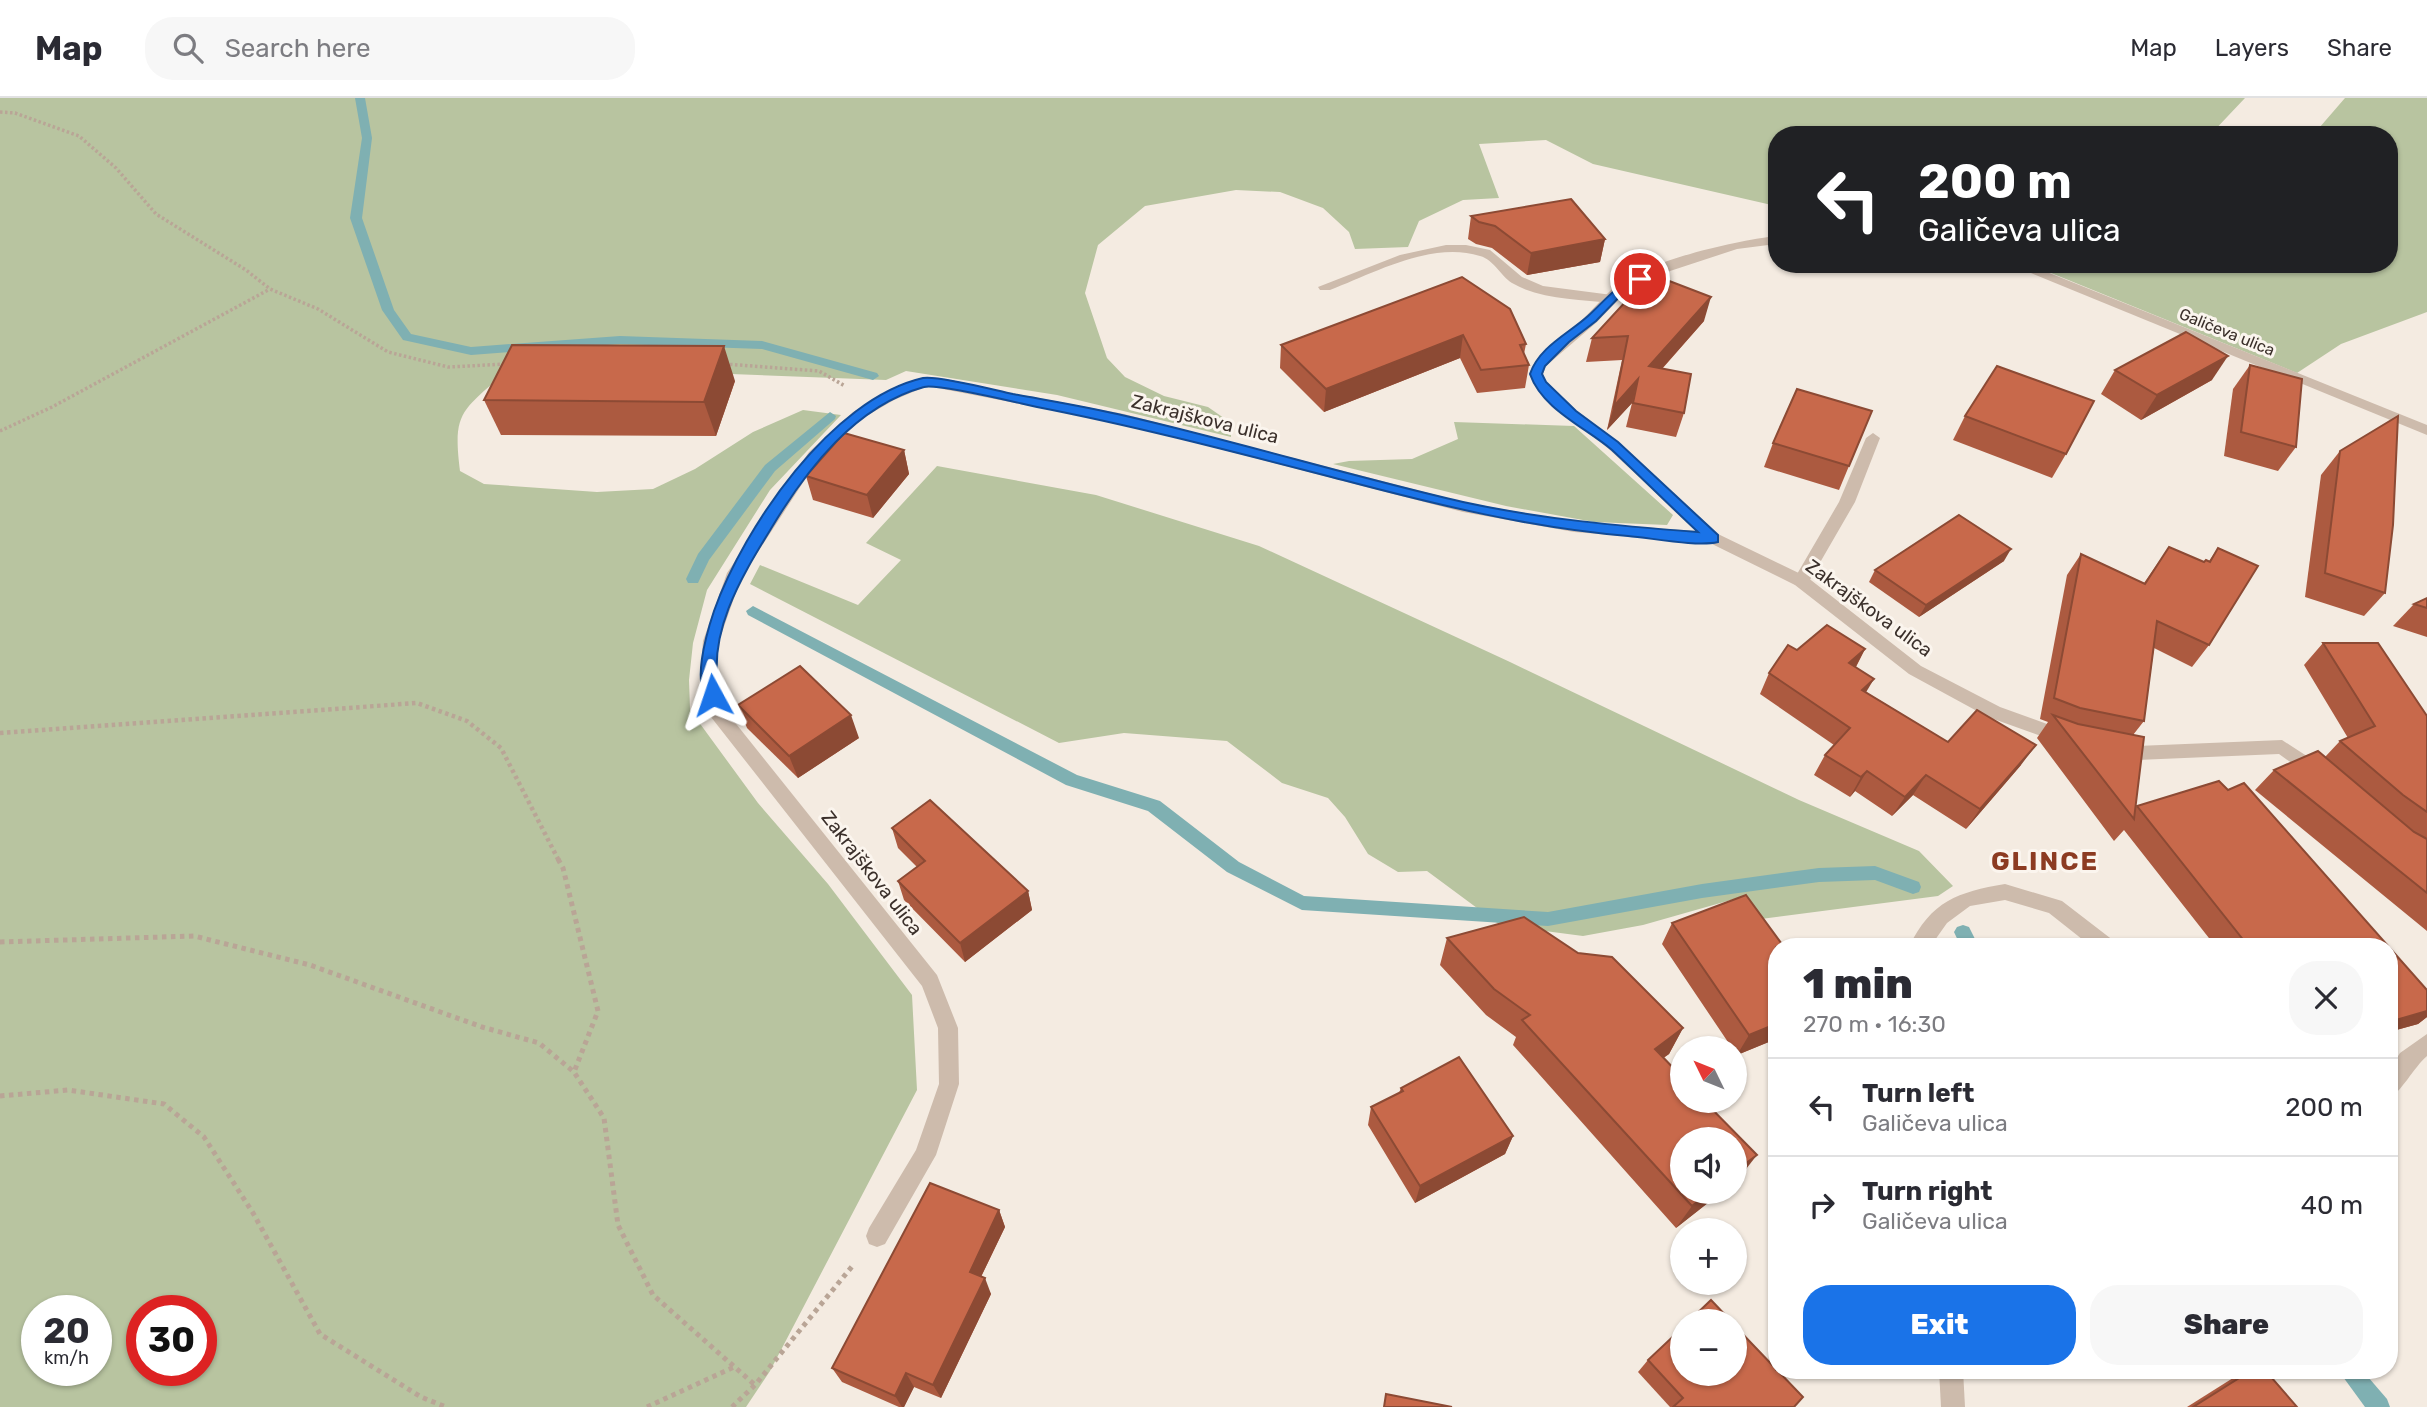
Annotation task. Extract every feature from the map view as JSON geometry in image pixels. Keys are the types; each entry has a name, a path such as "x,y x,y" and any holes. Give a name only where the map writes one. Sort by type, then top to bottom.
{"street":[{"path":"1713,538 1614,445 1572,414 1540,384 1536,374 1539,365 1622,288 1659,270 1735,245 1768,241"},
{"path":"1325,287 1442,248 1472,250 1492,256 1517,280 1530,286 1612,299"},
{"name":"Galičeva ulica","path":"2037,273 2427,430"},
{"name":"Zakrajškova ulica","path":"877,1236 925,1154 949,1084 948,1028 930,981 717,712 708,678 711,641 733,577 814,455 858,415 889,397 926,381 1124,419 1463,506 1574,527 1713,538 1801,581 1916,670 1994,712 2075,739"},
{"path":"1801,581 1847,502 1873,439"},
{"path":"2099,745 2137,753 2282,747 2331,785"},
{"path":"1925,938 1940,917 1966,899 2005,892 2056,907 2096,938"},
{"path":"2398,1074 2407,1060 2427,1043"},
{"path":"1951,1379 1953,1407"}],"path":[{"path":"0,112 15,113 79,136 116,168 156,214 246,270 270,289 318,309 388,352 448,367 509,364"},
{"path":"0,431 52,407 270,289"},
{"path":"725,364 820,370 849,388"},
{"path":"0,733 417,703 467,721 501,748 563,868 598,1011 573,1072"},
{"path":"0,942 194,936 310,965 482,1027 539,1043 573,1072 604,1118 618,1225 653,1295 755,1385"},
{"path":"0,1096 68,1090 164,1104 204,1137 253,1213 320,1334 421,1397 446,1407"},
{"path":"732,1407 755,1385 877,1236"},
{"path":"647,1407 734,1367"}],"green space":[{"path":"0,98 2245,98 2219,126 1768,126 1768,204 1593,164 1546,140 1479,144 1499,198 1463,200 1419,221 1408,247 1355,249 1349,232 1323,208 1280,192 1236,190 1145,206 1098,245 1085,293 1107,358 1125,377 1164,396 1208,407 1231,423 1231,437 1057,395 906,371 886,380 731,374 500,377 468,407 459,426 460,471 484,484 597,492 653,489 695,469 753,432 803,410 841,415 770,490 707,590 693,643 689,680 690,710 758,803 828,884 912,995 917,1090 770,1371 746,1407 0,1407"},
{"path":"2345,98 2427,98 2427,312 2341,344 2297,373 2051,273 2398,273 2398,126 2321,126"},
{"path":"1454,422 1574,426 1673,515 1667,525 1594,522 1506,506 1333,464 1412,459 1458,439"},
{"path":"937,466 1096,495 1259,546 1799,800 1919,851 1953,886 1938,896 1761,919 1745,896 1643,925 1583,936 1500,925 1427,871 1398,872 1368,854 1345,817 1328,798 1282,783 1227,741 1124,733 1059,743 750,584 760,565 858,605 901,560 866,543"}],"building":[{"path":"1571,199 1605,239 1531,253 1495,226 1479,222 1471,216"},
{"path":"1651,274 1711,297 1649,366 1691,374 1684,413 1633,403 1638,379 1614,406 1628,336 1592,338"},
{"path":"1462,277 1510,309 1526,344 1520,345 1529,365 1481,370 1463,335 1326,389 1281,345"},
{"path":"2186,332 2228,356 2157,395 2115,370"},
{"path":"512,345 724,346 704,402 484,400"},
{"path":"2250,365 2302,379 2296,447 2241,432"},
{"path":"1997,366 2094,401 2066,454 1965,416"},
{"path":"1797,389 1872,411 1849,466 1773,443"},
{"path":"2398,416 2393,525 2385,593 2325,573 2340,451"},
{"path":"844,433 904,450 867,495 806,476"},
{"path":"1959,515 2011,549 1926,605 1875,570"},
{"path":"2169,547 2204,562 2210,562 2218,548 2258,566 2209,645 2157,621 2144,721 2080,708 2054,698 2081,554 2145,584"},
{"path":"2427,598 2427,608 2414,604"},
{"path":"1827,625 1865,649 1849,663 1874,679 1862,690 1948,742 1977,710 2036,745 1980,809 1926,775 1905,797 1867,771 1861,777 1825,755 1850,728 1769,673 1788,645 1797,650"},
{"path":"2323,643 2378,643 2427,716 2427,812 2340,741 2375,726"},
{"path":"800,666 851,715 789,756 738,705"},
{"path":"2053,715 2078,724 2144,737 2134,819"},
{"path":"2318,751 2414,832 2427,839 2427,893 2274,770"},
{"path":"2219,781 2228,790 2244,783 2381,938 2242,938 2137,806"},
{"path":"930,800 1028,891 960,943 898,881 925,861 892,828"},
{"path":"1746,895 1777,938 1768,938 1768,1027 1749,1035 1672,923"},
{"path":"1524,917 1578,953 1612,957 1683,1028 1655,1049 1670,1065 1670,1113 1716,1113 1730,1127 1670,1127 1670,1182 1522,1020 1530,1015 1494,989 1447,938"},
{"path":"2398,957 2427,990 2427,1011 2398,1019"},
{"path":"1459,1057 1513,1136 1420,1186 1371,1107"},
{"path":"1747,1145 1757,1155 1747,1162"},
{"path":"930,1183 999,1210 970,1272 985,1278 933,1385 906,1373 895,1396 832,1368"},
{"path":"1711,1300 1720,1309 1702,1309"},
{"path":"1670,1339 1670,1384 1648,1360"},
{"path":"1747,1339 1768,1361 1768,1379 1786,1379 1803,1397 1794,1407 1673,1407 1683,1398 1672,1386 1747,1386"},
{"path":"2238,1379 2273,1379 2297,1407 2193,1407"},
{"path":"1386,1394 1452,1407 1384,1407"}],"waterway":[{"path":"360,98 367,138 356,218 388,310 407,337 471,351 620,340 762,345 873,376"},
{"path":"693,579 703,558 770,468 830,416"},
{"path":"753,611 1072,780 1154,806 1233,867 1302,903 1548,919 1702,891 1819,875 1875,873 1913,887"},
{"path":"1963,932 1966,938"},
{"path":"2356,1379 2379,1407"}],"district":[{"name":"GLINCE","path":"2045,861"}],"route":[{"path":"713,695 708,678 711,641 733,577 776,509 814,455 858,415 889,397 926,381 1124,419 1463,506 1574,527 1713,538 1614,445 1572,414 1540,384 1536,374 1539,365 1564,340 1592,319 1622,288 1640,279"}]}
